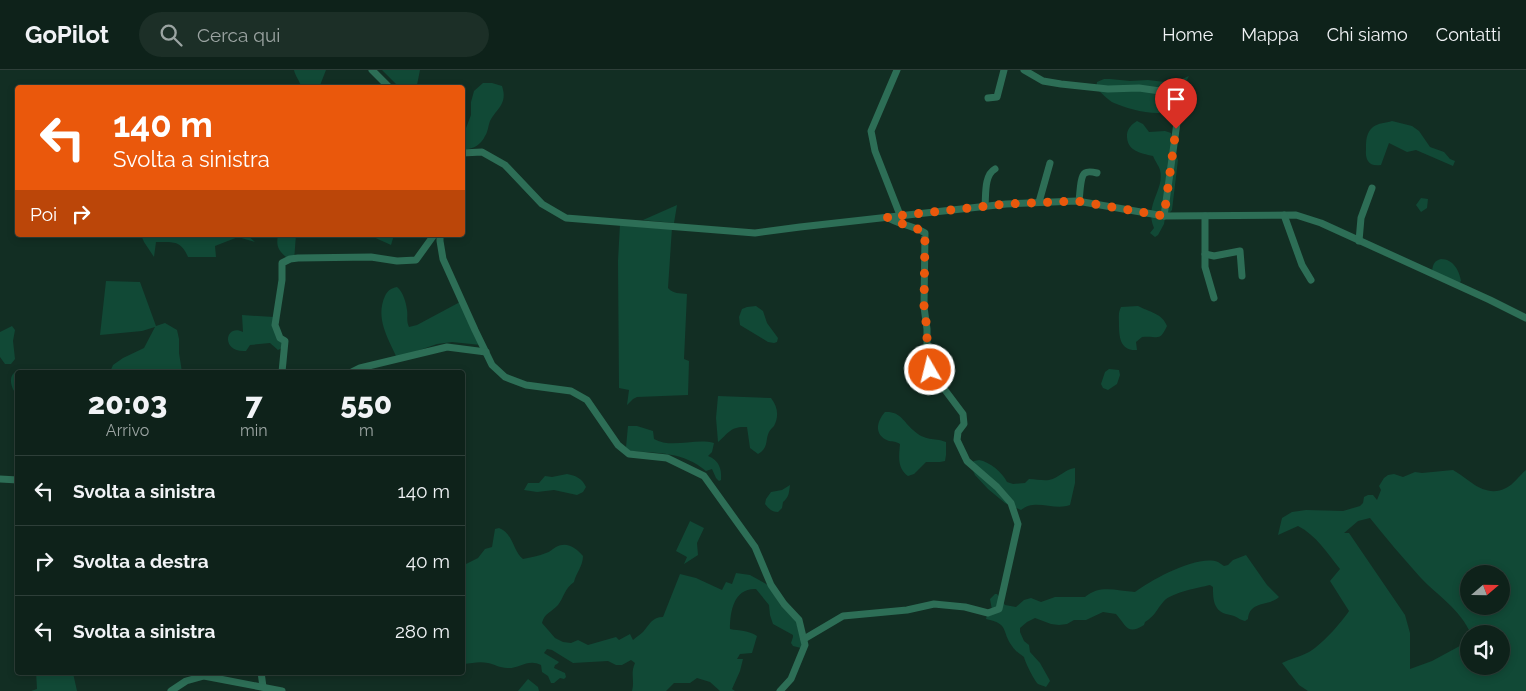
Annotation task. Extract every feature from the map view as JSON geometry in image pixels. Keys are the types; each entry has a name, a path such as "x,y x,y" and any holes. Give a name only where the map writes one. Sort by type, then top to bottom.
{"street":[{"path":"372,70 387,85"},
{"path":"897,70 871,131 875,151 900,215"},
{"path":"988,98 997,98 1004,70"},
{"path":"1024,70 1043,81 1061,84 1108,89 1139,88 1181,94 1164,216"},
{"path":"465,153 482,152 505,165 542,204 566,218 755,233 900,215 1039,202 1080,201 1164,216 1296,215 1320,223 1526,318"},
{"path":"1039,202 1050,163"},
{"path":"985,206 988,176 995,169"},
{"path":"1080,201 1082,177 1087,172 1097,173"},
{"path":"1359,241 1361,218 1372,188"},
{"path":"1284,215 1302,265 1311,280"},
{"path":"1205,216 1205,267 1214,298"},
{"path":"804,638 843,616 907,610 934,604 966,607 988,613 999,609 1018,524 1011,503 997,487 967,461 957,440 958,432 964,424 964,414 930,370 927,356 927,329 924,307 925,233 917,228 896,222 887,217"},
{"path":"282,370 285,341 280,338 275,325 282,280 282,263 298,258 372,257 397,261 416,260 433,237"},
{"path":"440,237 443,259 492,365 505,377 526,385 570,391 587,400 618,445 629,454 667,458 704,476 755,547 771,585 784,604 799,620 805,646 791,679 780,691"},
{"path":"1205,254 1214,256 1240,251 1242,276"},
{"path":"356,370 448,347 486,352"},
{"path":"0,479 15,480"},
{"path":"261,675 262,687"},
{"path":"171,691 186,681 204,676 282,691"}],"green space":[{"path":"294,70 326,70 320,85 300,85"},
{"path":"382,70 420,70 417,85 397,85"},
{"path":"1189,76 1184,87 1182,102 1177,108 1169,112 1150,113 1121,106 1112,102 1096,89 1097,82 1104,79 1148,80 1173,83"},
{"path":"483,83 492,83 502,86 504,97 503,102 490,121 487,133 481,142 473,148 465,149 465,130 471,115 471,102 474,91"},
{"path":"1137,121 1143,124 1149,132 1165,131 1171,133 1178,160 1172,210 1165,218 1164,224 1155,237 1150,233 1154,228 1151,212 1160,184 1160,170 1153,156 1143,154 1131,148 1127,140 1130,126"},
{"path":"1392,121 1412,126 1419,131 1430,147 1444,152 1450,159 1455,161 1453,166 1416,150 1407,152 1389,143 1381,165 1371,164 1367,159 1366,153 1368,134 1375,126"},
{"path":"1421,198 1428,199 1427,208 1421,212 1416,205"},
{"path":"677,205 674,223 643,220"},
{"path":"620,224 672,228 668,288 674,292 687,294 684,359 689,361 688,395 637,397 627,405 629,390 619,388 618,261"},
{"path":"142,237 238,237 215,246 216,257 188,257 182,247 176,243 156,242 154,257"},
{"path":"238,237 249,237 255,242"},
{"path":"278,237 296,237 294,261 285,265 286,257 278,248"},
{"path":"373,237 393,237 391,245"},
{"path":"1441,259 1449,261 1455,266 1461,281 1459,283 1432,271 1434,263"},
{"path":"106,281 140,282 156,326 165,323 177,330 182,370 111,370 113,365 123,358 144,348 155,327 142,331 100,335"},
{"path":"397,287 405,301 409,327 417,325 460,302 481,345 452,342 437,344 397,358 384,328 381,312 386,294 391,289"},
{"path":"756,306 763,311 767,323 778,338 777,342 768,342 740,325 739,317 742,309"},
{"path":"1138,306 1162,318 1167,326 1162,335 1158,337 1142,337 1136,342 1137,350 1131,350 1124,346 1120,338 1119,313 1121,307"},
{"path":"242,315 274,317 282,348 278,350 270,343 250,345 246,351 232,348 228,339 229,335 232,331 243,332"},
{"path":"12,326 15,330 13,341 15,359 11,364 5,364 0,357 0,332"},
{"path":"1109,369 1119,370 1120,375 1117,384 1108,390 1103,388 1101,384 1105,372"},
{"path":"15,373 15,392 11,384"},
{"path":"718,396 771,398 776,408 777,419 769,432 765,447 761,452 758,454 750,448 747,427 733,429 718,442 716,418"},
{"path":"885,412 898,415 913,430 926,438 946,442 945,461 926,462 914,474 908,476 904,473 900,466 900,444 889,441 880,435 879,432 880,419"},
{"path":"628,426 637,426 653,431 654,439 661,442 714,443 712,452 708,456 719,465 721,480 719,481 716,478 712,469 706,471 689,460 680,457 661,453 630,451 626,447"},
{"path":"979,460 991,465 1007,482 1013,484 1025,483 1029,479 1049,480 1075,468 1075,483 1070,505 1058,507 1032,505 1021,510 1005,503 975,475 970,464"},
{"path":"1453,470 1484,490 1498,491 1509,487 1526,470 1526,691 1308,691 1299,685 1282,663 1307,653 1318,646 1336,628 1349,611 1330,581 1340,569 1316,540 1298,526 1278,535 1282,518 1292,512 1306,510 1343,511 1360,506 1363,503 1364,497 1368,495 1373,495 1377,500 1381,490 1379,486 1388,475 1394,474 1403,477 1415,472","holes":["1370,518 1420,577 1455,610 1466,625 1510,625 1510,675 1460,675 1460,646 1432,661 1410,669 1410,633 1405,615 1349,533 1344,533 1358,521"]},
{"path":"567,474 583,481 586,487 583,492 577,495 554,490 537,492 524,490 528,483 539,483 545,476 552,477"},
{"path":"790,485 782,508 778,512 769,509 765,504 771,492 782,490"},
{"path":"690,521 704,528 697,543 698,555 684,564 687,557 676,551"},
{"path":"499,528 508,534 517,552 523,559 549,552 560,545 568,545 583,556 574,582 558,605 544,617 542,623 555,638 563,642 571,643 578,640 588,645 616,637 619,640 630,634 633,640 654,620 663,617 680,574 696,578 722,590 726,582 732,584 736,573 750,575 768,585 781,606 796,621 802,645 801,648 793,646 791,643 793,635 773,624 769,605 756,589 743,592 738,596 732,608 730,629 757,636 752,653 740,654 737,659 743,659 732,689 735,691 720,691 710,682 697,678 690,683 674,683 666,691 632,691 635,663 631,660 622,665 616,665 608,661 573,663 547,649 544,653 559,662 554,668 565,673 566,677 564,679 560,678 554,683 551,683 548,676 542,672 541,665 536,663 528,663 511,668 485,662 465,664 465,564 478,558 485,549 492,547 495,529"},
{"path":"1246,555 1267,585 1279,597 1256,606 1249,613 1248,619 1245,621 1218,610 1214,599 1213,587 1210,585 1173,595 1164,601 1144,625 1134,629 1127,628 1116,614 1103,612 1086,620 1074,620 1067,624 1051,624 1035,618 1027,622 1020,628 1020,632 1024,641 1029,645 1030,652 1040,663 1050,681 1046,687 1036,682 1024,657 1013,648 1002,626 999,623 986,619 992,610 990,599 995,594 1005,605 1016,607 1024,600 1031,598 1041,602 1055,597 1085,597 1103,589 1135,592 1163,575 1187,565 1209,561 1218,562 1224,566"},
{"path":"36,675 73,675 77,691 31,691 37,689"},
{"path":"528,679 538,687 539,691 518,691"}],"route":[{"path":"930,370 927,356 927,329 924,307 925,233 917,228 896,222 887,217 1006,204 1077,201 1164,216 1176,129"}]}
